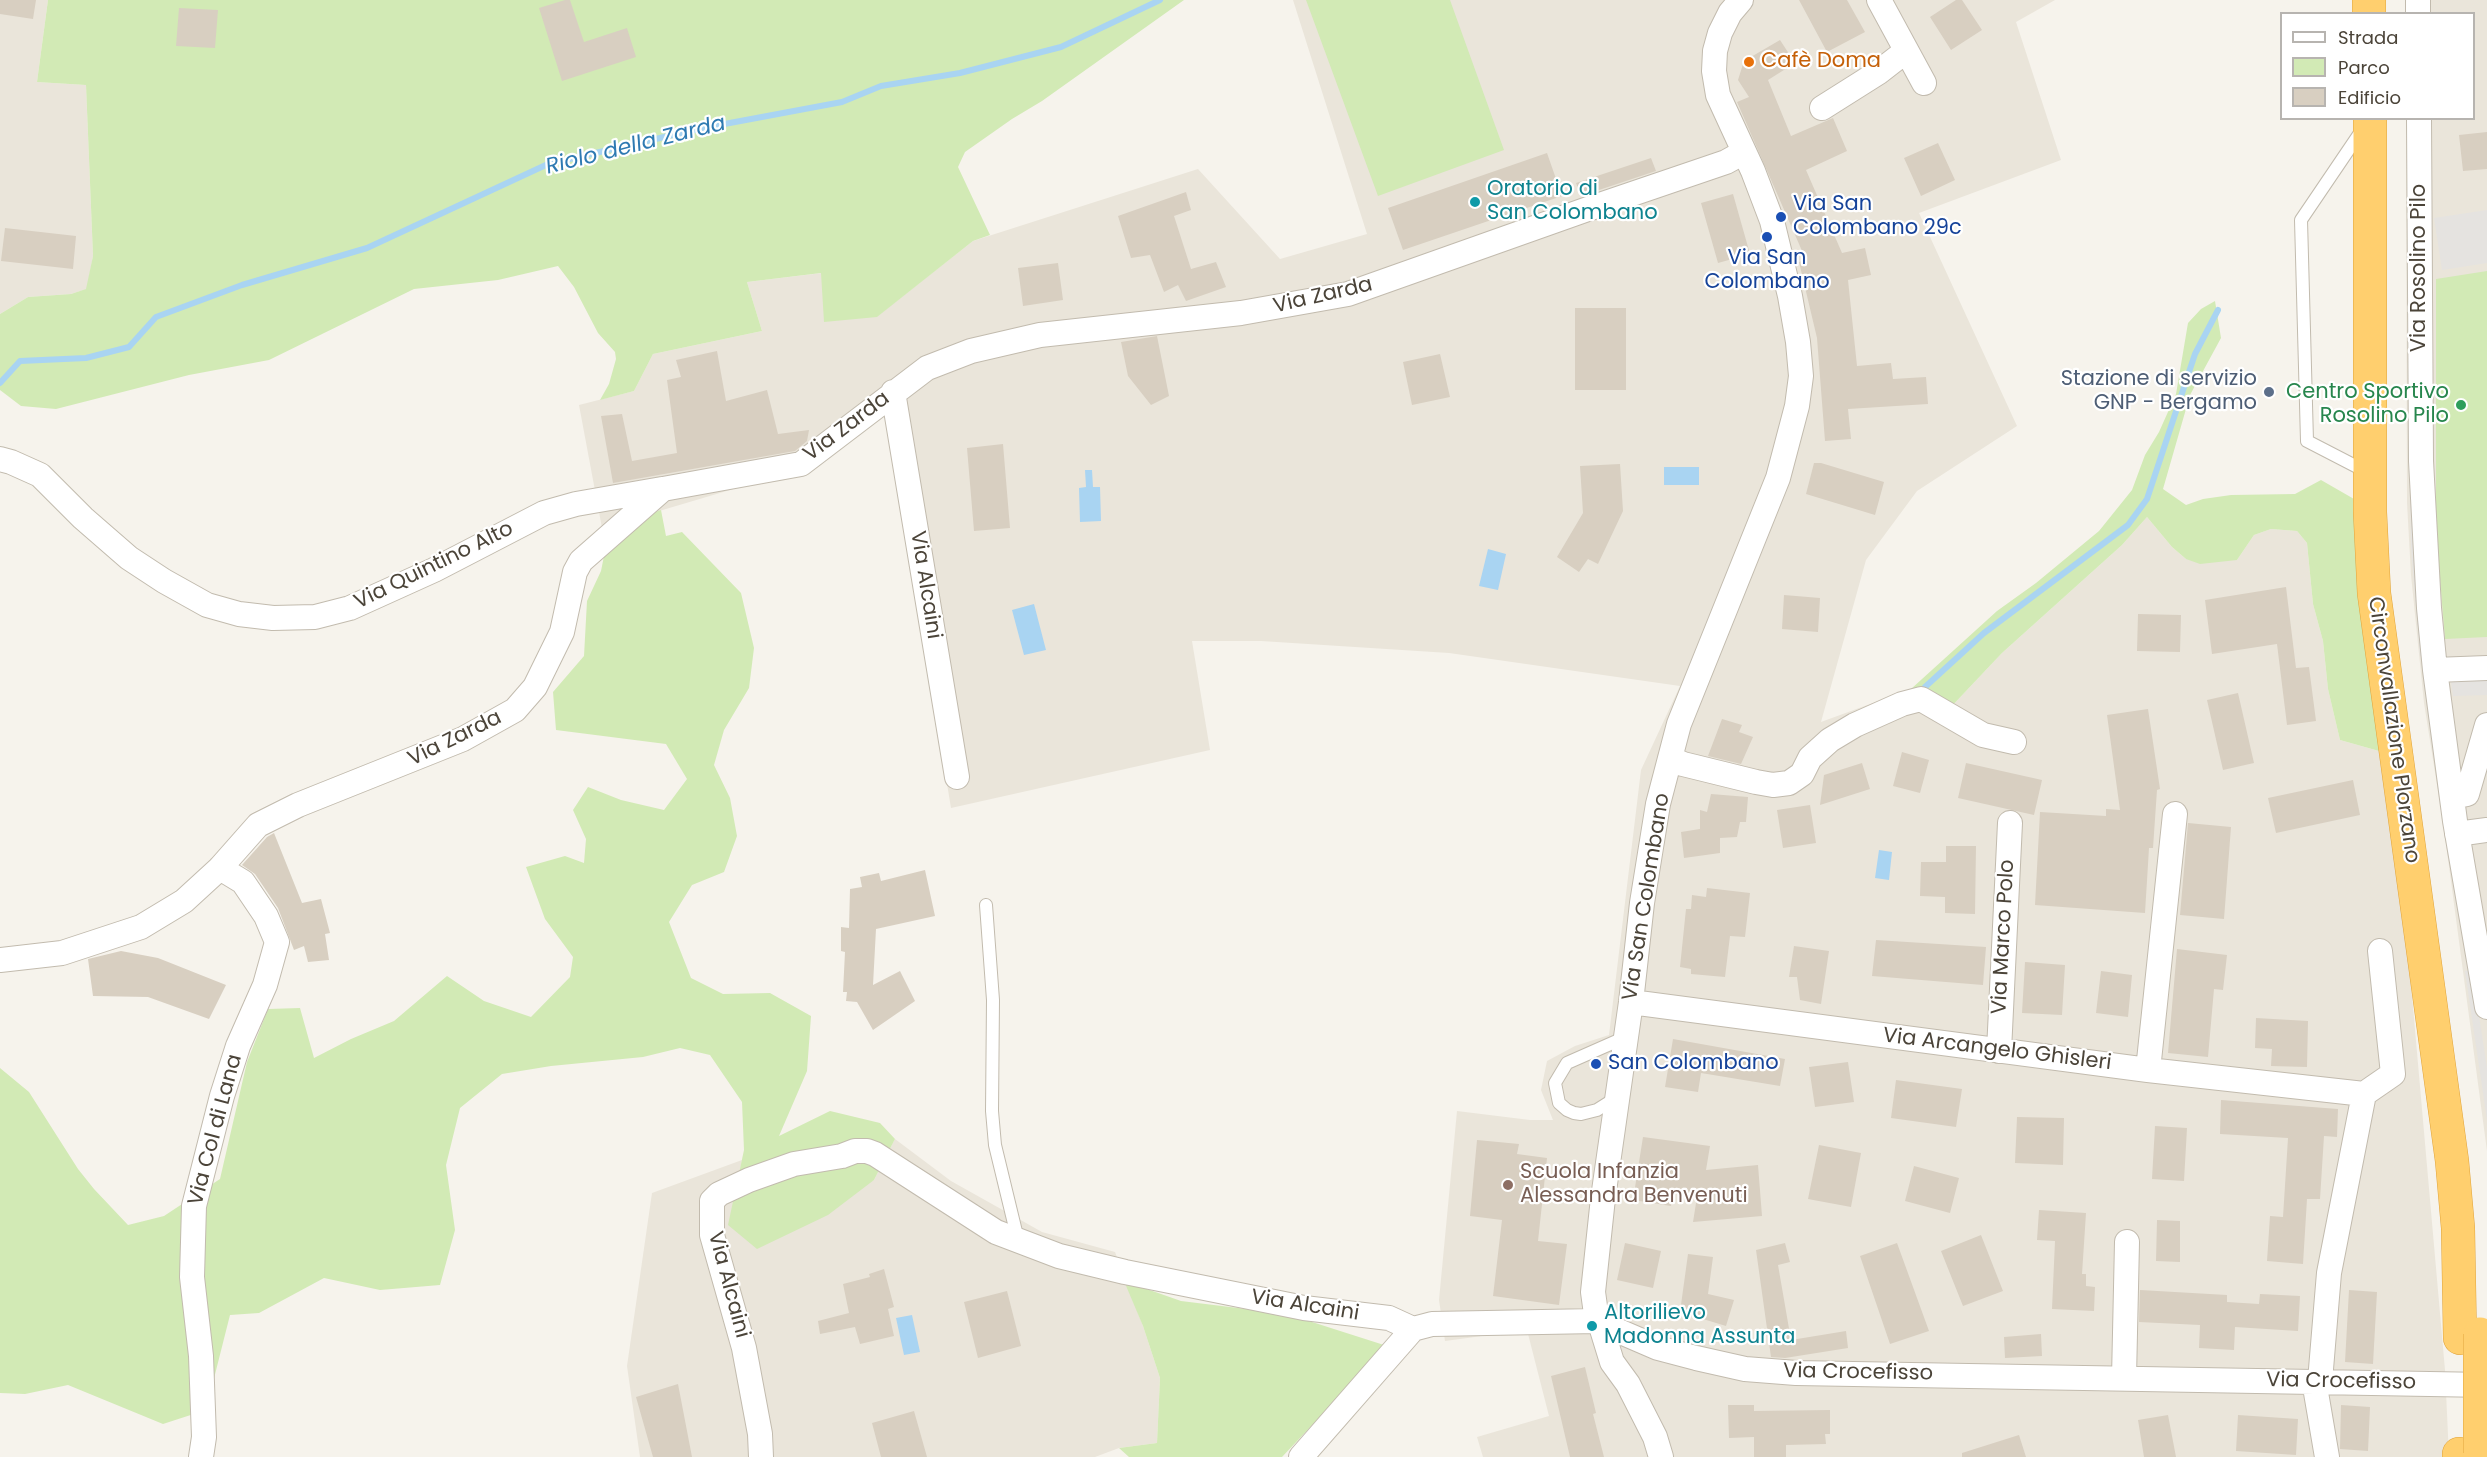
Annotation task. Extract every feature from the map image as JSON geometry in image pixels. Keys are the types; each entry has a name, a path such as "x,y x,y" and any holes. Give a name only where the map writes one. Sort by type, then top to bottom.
{"highway":[{"name":"Circonvallazione Plorzano","path":"2370,120 2370,474 2374,593 2452,1161 2470,1336"},
{"name":"Circonvallazione Plorzano","path":"2390,120 2389,508 2403,677 2470,1148 2480,1256 2470,1336"},
{"path":"2469,1455 2470,1336"}],"street":[{"name":"Via San Colombano","path":"1599,1322 1593,1292 1616,1098 1631,1002 1642,903 1658,804 1679,724 1778,478 1797,406 1801,376 1790,296 1772,221 1718,95 1714,71 1714,51 1720,33 1730,13 1741,0"},
{"path":"1879,0 1924,83"},
{"path":"1822,108 1879,72 1906,51"},
{"name":"Via Rosolino Pilo","path":"2419,120 2421,461 2424,534 2435,670 2464,883 2483,951 2487,1007"},
{"name":"Via Zarda","path":"0,960 62,953 141,927 184,901 220,868 258,825 298,806 463,739 514,710 535,687 562,632 575,572 581,561 663,489 801,464 927,368 971,351 1040,335 1241,313 1348,294 1726,162 1744,152"},
{"name":"Via Alcaini","path":"893,392 957,777"},
{"name":"Via Quintino Alto","path":"0,459 40,475 82,518 129,558 164,581 207,605 239,614 273,618 315,617 350,608 434,570 544,513 576,504 663,489"},
{"path":"2435,670 2487,668"},
{"path":"1671,758 1683,764 1756,782 1773,785 1789,783 1802,774 1810,758 1830,740 1855,725 1902,704 1921,699 1983,735 2014,742"},
{"path":"2452,797 2467,794 2487,725"},
{"path":"2148,1070 2175,814"},
{"name":"Via Marco Polo","path":"1999,1051 2010,823"},
{"path":"2457,834 2487,830"},
{"name":"Via Col di Lana","path":"201,1457 204,1437 201,1356 192,1277 194,1206 222,1096 238,1046 265,985 277,942 266,916 243,882 220,868"},
{"path":"2327,1457 2317,1381 2329,1273 2364,1094 2393,1074 2380,951"},
{"name":"Via Arcangelo Ghisleri","path":"1631,1002 2148,1070 2364,1094"},
{"name":"Via Alcaini","path":"761,1457 760,1434 744,1348 712,1235 712,1201 732,1187 794,1164 867,1151 996,1232 1059,1256 1125,1272 1304,1308 1389,1318 1413,1329"},
{"path":"2124,1378 2127,1242"},
{"path":"1301,1457 1413,1329 1432,1324 1599,1322 1612,1362 1628,1384 1654,1437 1661,1457"},
{"name":"Via Crocefisso","path":"1599,1322 1658,1348 1745,1370 1796,1373 2487,1385"}],"lane":[{"path":"2369,120 2301,220 2307,441 2370,474"},
{"path":"986,905 993,1000 992,1111 995,1145 1018,1240"},
{"path":"1616,1098 1597,1110 1581,1114 1574,1113 1559,1103 1555,1083 1567,1063 1626,1037"}],"shaded area":[{"path":"0,0 48,0 37,82 86,85 93,256 87,289 71,294 28,297 0,314"},
{"path":"1293,0 2055,0 2016,22 2061,160 1919,213 2017,426 1917,491 1866,560 1821,722 1911,689 1950,708 2002,653 2122,545 2147,517 2172,547 2186,559 2237,560 2254,535 2271,529 2297,531 2307,543 2313,604 2323,641 2328,689 2340,740 2379,751 2410,973 2445,1370 2449,1457 1483,1457 1477,1437 1549,1416 1527,1330 1445,1341 1439,1300 1457,1111 1530,1120 1553,1120 1541,1090 1547,1061 1575,1046 1609,1035 1641,770 1680,686 1449,653 1261,641 1192,641 1210,750 951,808 886,413 804,468 602,528 579,405 634,391 653,354 762,331 747,282 822,273 876,317 973,241 1198,169 1280,259 1367,234"},
{"path":"2406,0 2487,0 2487,1151 2444,829 2424,703 2411,575 2407,503 2406,120 2475,120 2475,12 2406,12"},
{"path":"2487,210 2487,263 2442,270 2434,218"},
{"path":"2409,353 2428,655 2420,656 2411,548"},
{"path":"2487,680 2487,695 2453,696 2451,681"},
{"path":"2472,970 2487,1068 2487,1120 2465,971"},
{"path":"895,1139 951,1181 1042,1232 1115,1252 1160,1378 1157,1443 1119,1448 1095,1457 640,1457 627,1366 652,1193 742,1160 729,1225 874,1180"}],"green space":[{"path":"48,0 1184,0 1042,101 965,152 958,167 990,235 973,241 877,317 824,322 821,273 747,282 762,331 653,354 634,391 600,400 609,384 616,359 615,352 598,333 574,287 558,266 498,280 414,289 269,360 189,375 56,409 21,406 0,390 0,314 28,297 71,294 86,289 93,256 86,85 37,82"},
{"path":"1306,0 1450,0 1504,150 1378,196"},
{"name":"Centro Sportivo Rosolino Pilo","path":"2487,271 2487,637 2445,639 2436,530 2436,279"},
{"path":"2215,301 2221,338 2190,395 2163,489 2186,505 2203,499 2231,495 2295,494 2321,480 2361,503 2379,751 2340,740 2328,689 2323,641 2313,604 2307,543 2297,531 2271,529 2254,535 2237,560 2200,564 2186,559 2172,547 2147,517 2122,545 2002,653 1950,708 1911,689 1997,611 2036,583 2099,531 2132,490 2145,455 2159,432 2176,394 2188,323 2201,309"},
{"path":"661,510 666,536 682,532 741,593 754,648 749,688 724,730 714,765 730,798 737,836 724,872 692,885 669,922 691,978 723,994 770,993 811,1016 807,1071 779,1136 830,1111 880,1123 895,1139 874,1180 828,1215 757,1249 728,1225 744,1150 742,1102 710,1055 680,1048 643,1057 551,1066 502,1074 460,1108 446,1165 455,1230 440,1285 380,1290 324,1278 259,1313 230,1315 206,1410 163,1424 68,1385 25,1394 0,1393 0,1068 29,1092 78,1169 128,1225 164,1216 220,1179 247,1062 268,1009 300,1008 314,1058 394,1021 447,976 484,1001 531,1017 570,977 573,957 545,919 526,867 565,856 584,863 586,839 573,810 588,787 621,800 664,810 687,779 666,744 556,730 553,692 584,656 587,601 601,571 610,526"},
{"path":"1124,1281 1181,1301 1287,1314 1384,1345 1367,1367 1282,1457 1129,1457 1119,1448 1157,1443 1160,1378 1143,1326"}],"water":[{"path":"1664,467 1699,467 1699,485 1664,485"},
{"path":"1085,470 1092,470 1093,487 1100,487 1101,521 1080,522 1079,488 1086,487"},
{"path":"1488,549 1506,554 1498,590 1479,586"},
{"path":"1034,604 1046,650 1024,655 1012,610"},
{"path":"1879,850 1892,852 1889,880 1875,878"},
{"path":"912,1315 920,1352 904,1355 896,1318"}],"building":[{"path":"0,0 36,0 33,19 0,14"},
{"path":"570,0 584,42 627,28 636,57 562,81 539,8"},
{"path":"1799,0 1847,0 1865,32 1827,52"},
{"path":"1956,0 1962,0 1982,30 1951,50 1930,17"},
{"path":"179,8 218,10 215,48 176,46"},
{"path":"1780,40 1795,63 1768,80 1791,136 1833,118 1847,151 1806,170 1842,253 1865,248 1871,275 1848,280 1857,366 1891,363 1893,379 1926,377 1928,404 1848,409 1851,439 1825,441 1817,338 1799,262 1806,260 1737,102 1749,97 1738,80 1744,61"},
{"path":"2487,132 2487,169 2463,171 2459,135"},
{"path":"1938,143 1955,180 1921,196 1904,158"},
{"name":"Oratorio di San Colombano","path":"1547,153 1562,196 1403,250 1388,208"},
{"path":"1651,158 1656,171 1581,196 1576,183"},
{"path":"1186,192 1191,210 1174,216 1191,269 1216,262 1226,287 1186,301 1178,285 1164,292 1150,255 1131,258 1118,216"},
{"path":"1733,194 1750,254 1718,263 1701,203"},
{"path":"5,228 76,236 73,269 1,261"},
{"path":"1058,263 1063,300 1023,306 1018,268"},
{"path":"1575,308 1626,308 1626,390 1575,390"},
{"path":"1157,336 1169,396 1151,405 1128,376 1121,342"},
{"path":"717,351 726,401 767,390 778,434 809,430 807,441 795,451 613,483 601,416 622,414 632,461 677,453 667,380 681,377 676,360"},
{"path":"1440,354 1450,397 1412,405 1403,362"},
{"path":"1003,444 1010,528 974,531 967,448"},
{"path":"1814,463 1821,463 1884,482 1875,515 1806,494"},
{"path":"1620,464 1623,511 1598,564 1588,559 1579,572 1557,557 1583,513 1580,466"},
{"path":"2286,587 2296,668 2309,667 2316,721 2287,725 2277,644 2212,654 2205,600"},
{"path":"1784,595 1820,598 1818,632 1782,629"},
{"path":"2138,614 2181,615 2180,652 2137,651"},
{"path":"2238,693 2254,763 2223,770 2207,700"},
{"path":"2148,709 2160,789 2157,790 2153,848 2149,848 2145,913 2035,905 2040,812 2106,816 2106,809 2120,810 2107,715"},
{"path":"1722,719 1742,725 1739,732 1753,737 1741,764 1708,756"},
{"path":"1902,752 1929,760 1920,793 1893,786"},
{"path":"1862,763 1870,789 1820,805 1824,775"},
{"path":"1966,763 2042,780 2034,815 1958,798"},
{"path":"2353,780 2360,815 2276,833 2268,798"},
{"path":"1711,794 1748,797 1746,822 1740,822 1737,837 1720,838 1720,853 1684,858 1681,832 1700,829 1700,810 1707,812"},
{"path":"1810,805 1816,843 1783,848 1777,810"},
{"path":"2188,823 2231,827 2224,919 2180,915"},
{"path":"274,833 302,903 321,899 330,933 325,934 329,960 308,962 304,946 294,950 278,908 255,874 242,865 267,837"},
{"path":"1946,846 1976,846 1975,914 1945,913 1945,897 1920,896 1921,862 1946,862"},
{"path":"925,870 935,916 876,929 873,985 900,971 915,1001 873,1030 857,1002 846,1001 847,992 843,992 845,952 841,951 841,927 849,928 850,889 862,887 860,877 879,873 881,881"},
{"path":"1707,888 1750,893 1745,937 1730,936 1725,977 1691,974 1691,969 1680,967 1686,909 1691,909 1692,895 1706,897"},
{"path":"1876,940 1986,947 1983,985 1872,976"},
{"path":"1794,946 1829,951 1821,1004 1800,1000 1797,977 1789,977"},
{"path":"2177,949 2227,955 2223,990 2214,989 2208,1057 2168,1053"},
{"path":"121,951 158,958 226,985 209,1019 148,997 93,996 88,959"},
{"path":"2025,962 2065,965 2062,1015 2022,1013"},
{"path":"2101,971 2132,975 2128,1017 2096,1013"},
{"path":"2256,1018 2308,1021 2307,1067 2271,1066 2272,1049 2255,1048"},
{"path":"1673,1039 1785,1059 1780,1086 1701,1073 1698,1092 1665,1087"},
{"path":"1848,1062 1854,1102 1815,1107 1809,1067"},
{"path":"1896,1080 1962,1089 1956,1127 1891,1118"},
{"path":"2221,1100 2338,1109 2337,1137 2324,1136 2320,1199 2307,1199 2303,1264 2267,1261 2270,1216 2283,1217 2288,1138 2220,1134"},
{"path":"2017,1117 2064,1118 2063,1165 2015,1163"},
{"path":"2155,1126 2187,1128 2184,1181 2152,1179"},
{"path":"1643,1137 1710,1146 1706,1170 1758,1165 1762,1216 1693,1222 1697,1197 1674,1193 1671,1206 1633,1200"},
{"path":"1477,1140 1519,1144 1517,1154 1547,1158 1538,1241 1567,1244 1559,1305 1493,1296 1502,1220 1470,1216"},
{"path":"1819,1145 1861,1153 1851,1207 1808,1199"},
{"path":"1914,1166 1959,1178 1950,1213 1905,1201"},
{"path":"2039,1210 2086,1213 2082,1274 2086,1274 2086,1286 2095,1287 2094,1311 2052,1309 2055,1241 2037,1240"},
{"path":"2157,1220 2180,1221 2180,1262 2156,1261"},
{"path":"1981,1235 2003,1291 1963,1306 1941,1251"},
{"path":"1625,1243 1661,1251 1653,1288 1617,1280"},
{"path":"1785,1243 1790,1262 1778,1265 1791,1340 1846,1331 1848,1348 1785,1358 1771,1357 1756,1250"},
{"path":"1897,1243 1929,1331 1890,1344 1860,1256"},
{"path":"1688,1254 1713,1257 1708,1294 1734,1300 1726,1326 1680,1312"},
{"path":"884,1269 894,1307 888,1309 894,1336 860,1344 855,1327 820,1334 818,1321 849,1313 843,1284 870,1277 869,1274"},
{"path":"2140,1290 2227,1295 2227,1302 2259,1304 2260,1294 2300,1296 2298,1331 2235,1327 2234,1350 2199,1348 2200,1325 2139,1322"},
{"path":"2349,1290 2377,1292 2373,1364 2345,1362"},
{"path":"1007,1291 1021,1346 978,1358 964,1302"},
{"path":"2041,1334 2042,1356 2005,1358 2004,1337"},
{"path":"1585,1367 1596,1413 1593,1414 1604,1457 1570,1457 1551,1376"},
{"path":"678,1384 692,1457 653,1457 636,1397"},
{"path":"1728,1405 1754,1405 1754,1411 1830,1410 1830,1434 1825,1434 1826,1444 1786,1445 1786,1457 1754,1457 1754,1437 1729,1438"},
{"path":"2341,1405 2370,1407 2368,1451 2340,1449"},
{"path":"914,1411 927,1457 881,1457 872,1423"},
{"path":"2168,1415 2176,1457 2144,1457 2138,1420"},
{"path":"2238,1415 2298,1419 2296,1455 2236,1451"},
{"path":"2019,1435 2026,1457 1962,1457 1962,1453"}],"waterway":[{"name":"Riolo della Zarda","path":"0,383 20,361 86,358 129,347 156,317 242,285 367,248 548,164 703,128 842,102 881,86 960,73 1061,47 1160,0"},
{"path":"1925,687 1984,633 2128,525 2147,499 2195,354 2218,310"}],"place":[{"name":"Cafè Doma","path":"1749,62"},
{"name":"Oratorio di San Colombano","path":"1475,202"},
{"name":"Via San Colombano 29c","path":"1781,217"},
{"name":"Via San Colombano","path":"1767,237"},
{"name":"Stazione di servizio GNP - Bergamo","path":"2269,392"},
{"name":"Centro Sportivo Rosolino Pilo","path":"2461,405"},
{"name":"San Colombano","path":"1596,1064"},
{"name":"Scuola Infanzia Alessandra Benvenuti","path":"1508,1185"},
{"name":"Altorilievo Madonna Assunta","path":"1592,1326"}]}
